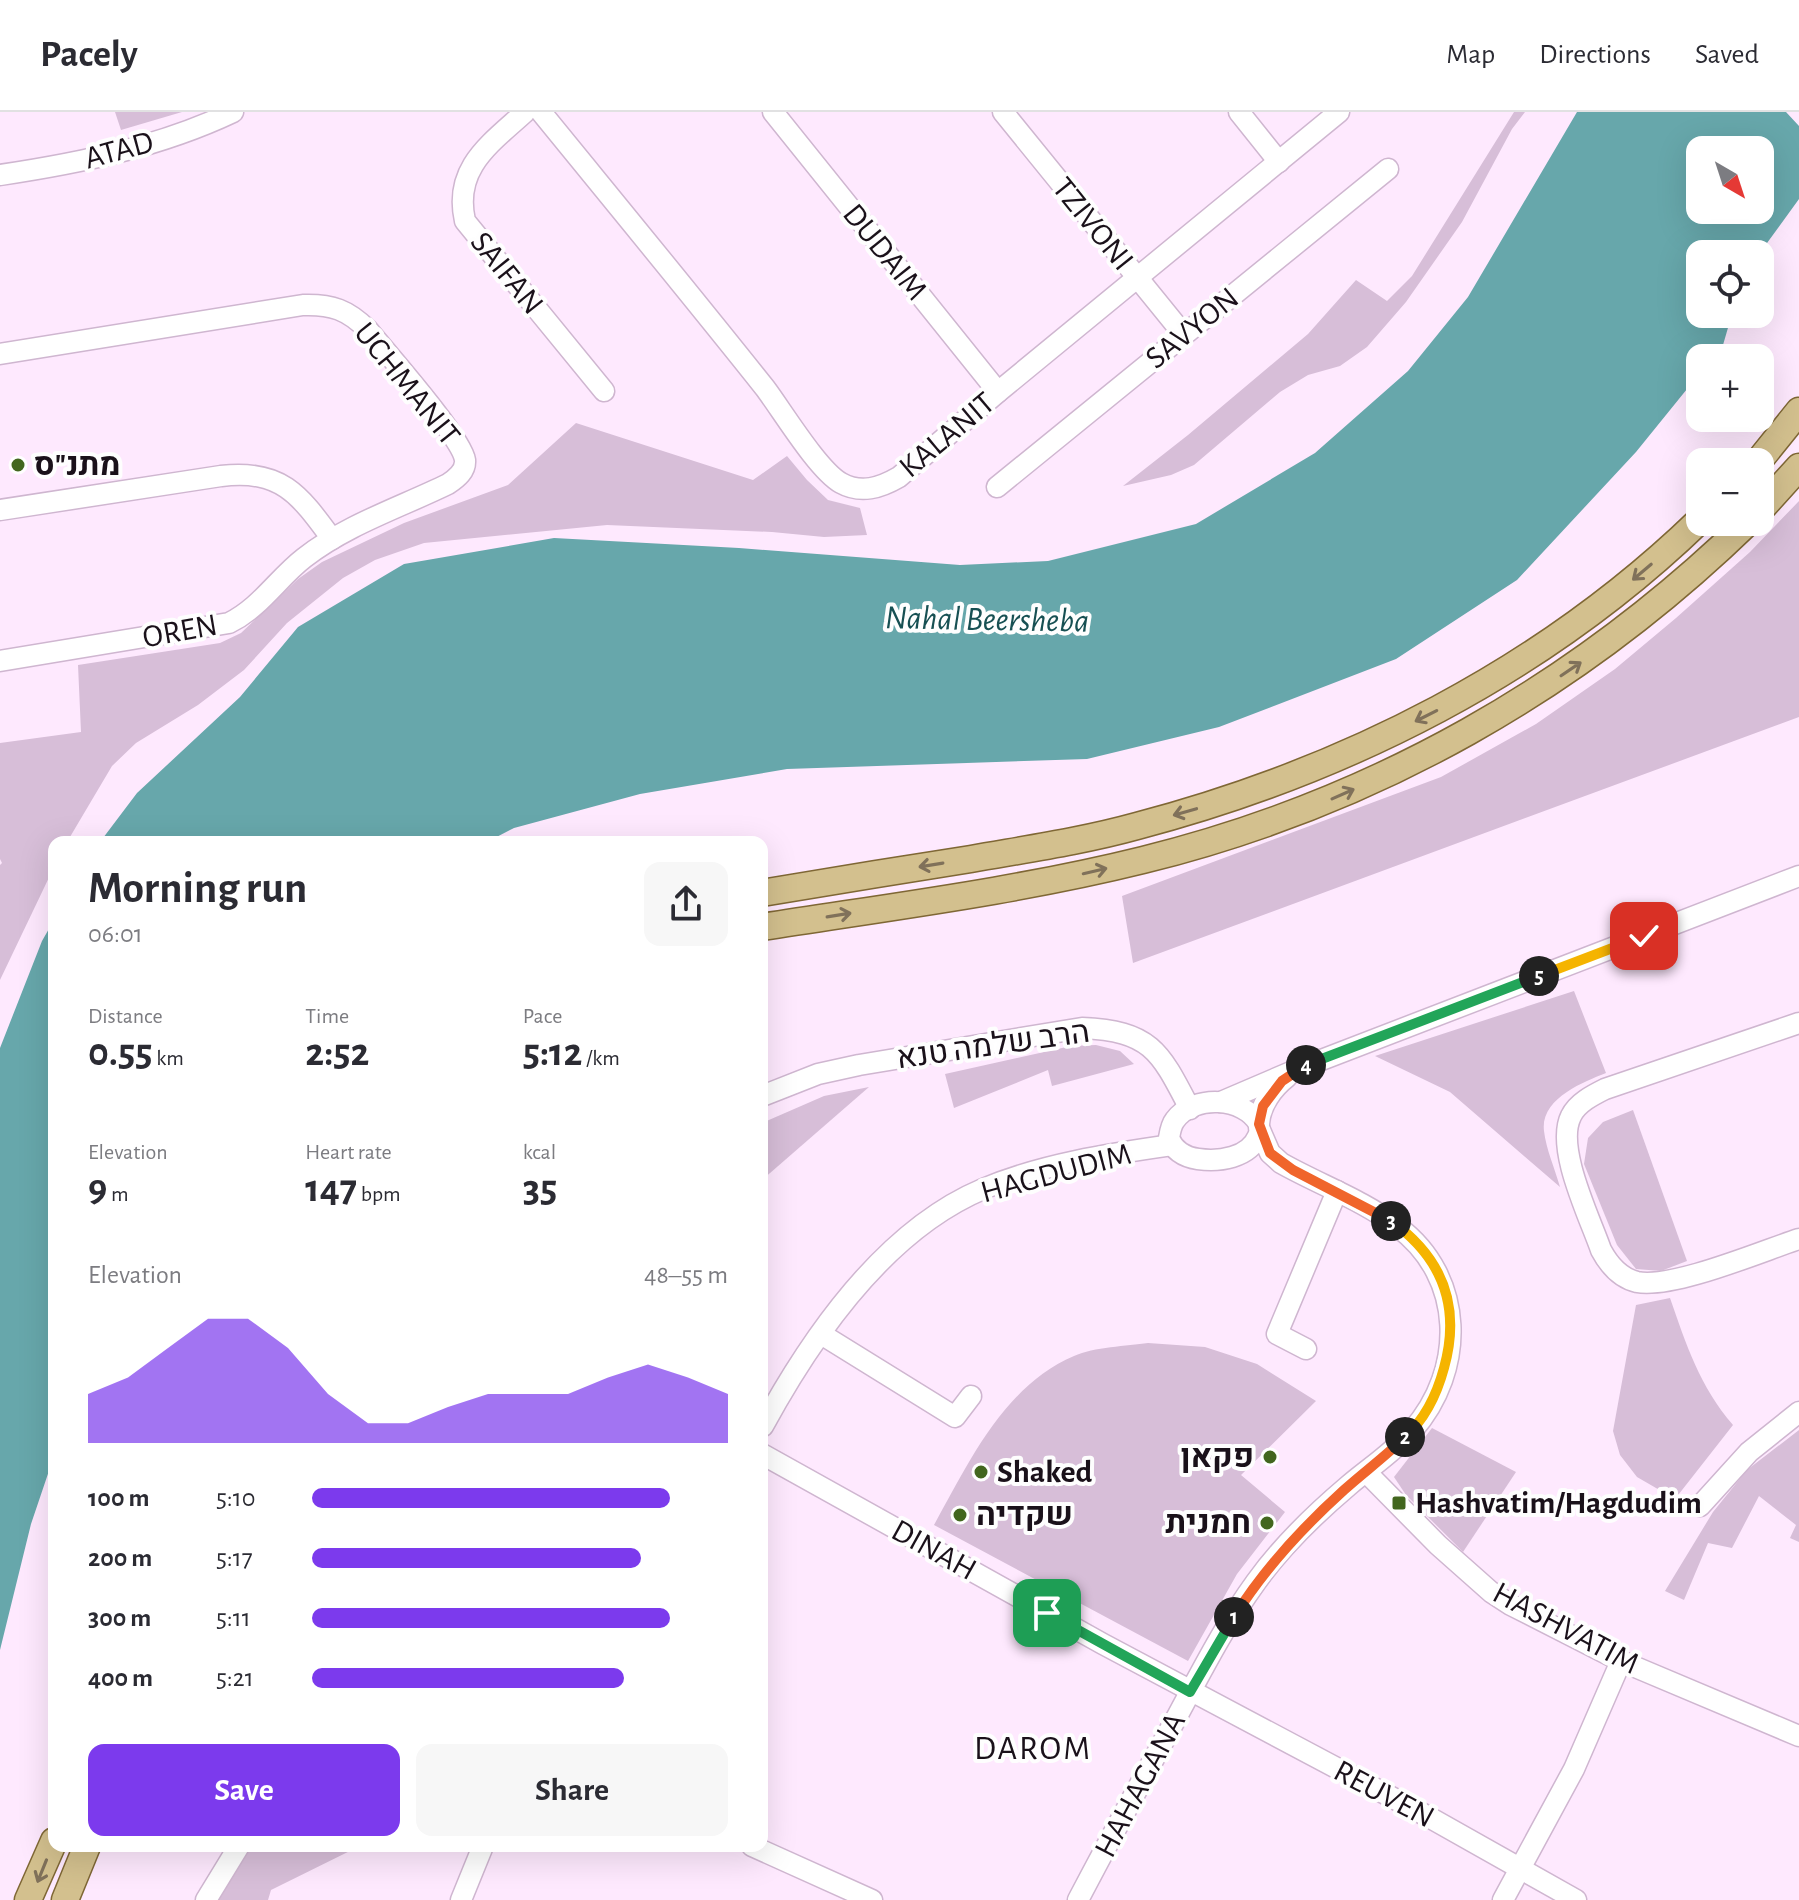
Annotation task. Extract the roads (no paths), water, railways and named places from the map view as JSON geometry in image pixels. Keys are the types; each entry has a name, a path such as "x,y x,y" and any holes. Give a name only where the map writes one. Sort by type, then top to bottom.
{"main road":[{"path":"1769,448 1799,411"},
{"path":"1774,495 1799,467"},
{"path":"768,892 1077,840 1206,806 1315,769 1449,704 1549,642 1597,609 1686,533"},
{"path":"768,926 1084,874 1203,843 1328,800 1466,734 1569,671 1670,594 1733,536"},
{"path":"28,1900 49,1852"},
{"path":"65,1900 85,1852"}],"street":[{"name":"ATAD","path":"0,175 113,155 233,112"},
{"name":"SAIFAN","path":"525,112 477,157 468,172 462,190 465,221 604,391"},
{"name":"KALANIT","path":"541,112 767,391 822,466 843,484 870,489 899,477 1339,112"},
{"name":"DUDAIM","path":"773,112 998,392"},
{"name":"TZIVONI","path":"1003,112 1184,335"},
{"path":"1239,112 1279,162"},
{"name":"SAVYON","path":"997,487 1388,169"},
{"name":"UCHMANIT","path":"0,354 303,305 334,306 347,311 368,330 455,438 465,462 457,478 448,484 332,539"},
{"path":"0,510 221,476 252,475 279,482 295,492 332,539"},
{"name":"OREN","path":"0,661 229,623 254,607 304,558 332,539"},
{"path":"1221,1102 1298,1069 1799,876"},
{"path":"1799,1023 1593,1095 1570,1117 1567,1149 1601,1250 1609,1264 1622,1276 1638,1282 1676,1280 1799,1239"},
{"name":"הרב שלמה טנא","path":"768,1094 818,1074 859,1065 1082,1028 1115,1030 1137,1038 1156,1052 1170,1070 1190,1109"},
{"path":"1259,1127 1247,1110 1235,1104 1209,1103 1190,1109 1175,1120 1169,1138 1180,1153 1195,1158 1216,1160 1236,1156 1258,1138 1263,1106 1273,1089 1298,1069"},
{"name":"HAHAGANA","path":"1078,1900 1190,1692 1257,1581 1319,1513 1413,1430 1431,1404 1448,1353 1451,1310 1437,1272 1417,1243 1384,1217 1293,1170 1270,1153 1259,1127"},
{"name":"HAGDUDIM","path":"768,1416 816,1341 858,1286 886,1256 959,1202 983,1189 1031,1173 1115,1153 1172,1145"},
{"name":"HAHAGANA","path":"1236,1156 1293,1170"},
{"path":"1306,1349 1277,1334 1337,1191"},
{"path":"816,1341 955,1417 971,1396"},
{"name":"HAGDUDIM","path":"768,1391 816,1341"},
{"path":"1700,1506 1749,1452 1799,1412"},
{"name":"DINAH","path":"768,1455 1190,1692"},
{"name":"HASHVATIM","path":"1366,1472 1438,1545 1491,1592 1544,1623 1621,1661 1799,1736"},
{"path":"1503,1900 1574,1769 1621,1661"},
{"name":"REUVEN","path":"1190,1692 1427,1816 1576,1900"},
{"path":"206,1900 235,1852"},
{"path":"461,1900 481,1852"},
{"path":"765,1852 872,1900"}],"water":[{"name":"Nahal Beersheba","path":"1577,112 1786,112 1799,126 1799,199 1769,240 1686,240 1686,328 1728,328 1723,344 1686,344 1686,390 1636,452 1517,580 1396,659 1219,727 1087,759 787,769 640,794 514,828 499,836 105,836 137,793 240,697 298,627 404,564 554,538 960,565 1048,561 1196,524 1315,453 1408,371 1468,297"},
{"path":"48,930 48,1474 31,1524 0,1650 0,1048"}],"place":[{"name":"מתנ\"ס","path":"18,465"},
{"name":"פקאן","path":"1270,1457"},
{"name":"Shaked","path":"981,1472"},
{"name":"Hashvatim/Hagdudim","path":"1399,1503"},
{"name":"שקדיה","path":"960,1515"},
{"name":"חמנית","path":"1267,1523"}],"district":[{"name":"DAROM","path":"1033,1749"}]}
